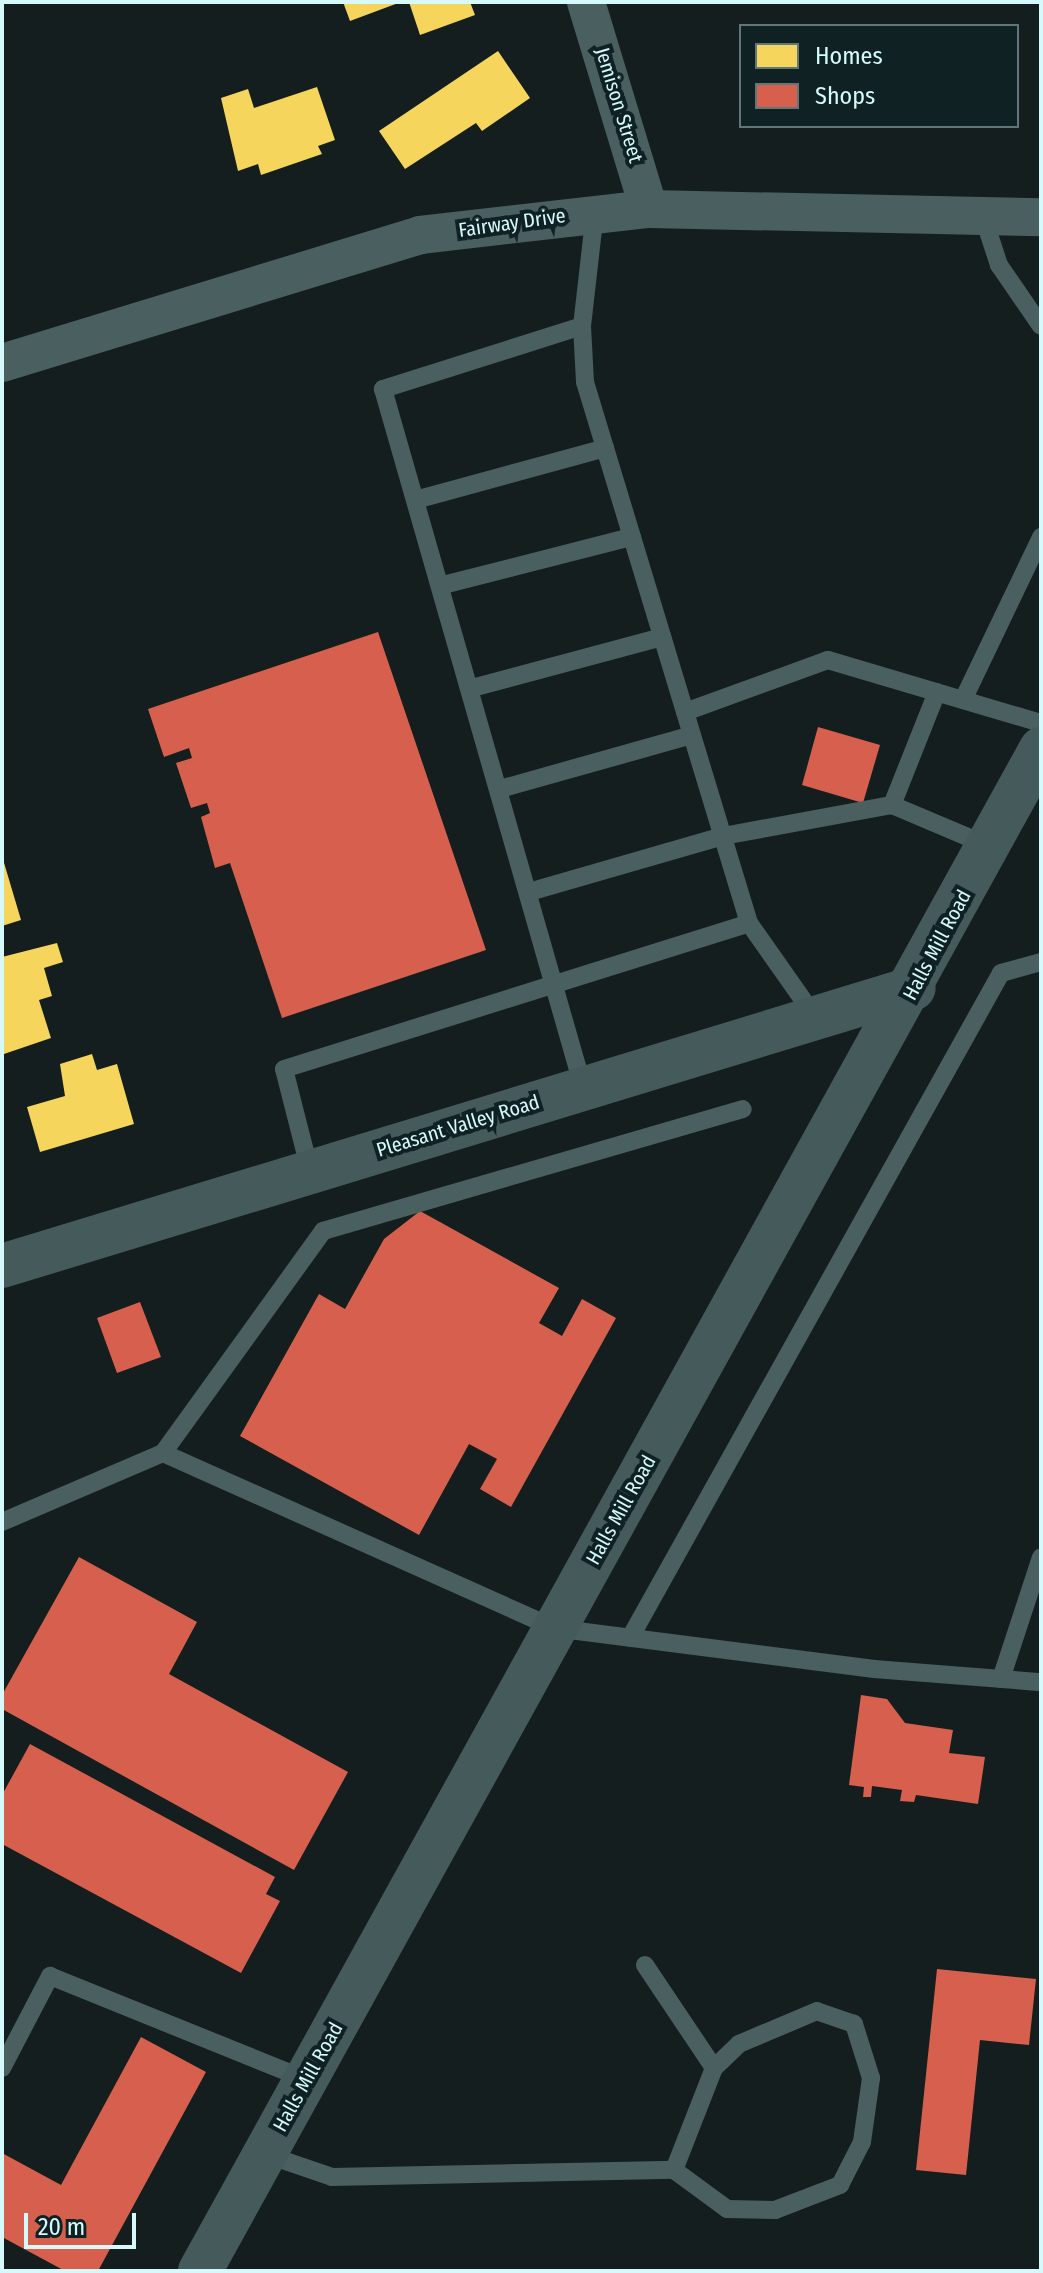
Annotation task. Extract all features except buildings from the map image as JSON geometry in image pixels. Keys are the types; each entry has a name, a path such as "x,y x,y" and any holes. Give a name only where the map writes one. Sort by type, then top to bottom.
{"street":[{"name":"Jemison Street","path":"586,2 649,209"},
{"name":"Fairway Drive","path":"2,363 420,235 595,212 649,209 982,213 1041,217"},
{"name":"Halls Mill Road","path":"200,2271 554,1628 914,988 1041,749"},
{"name":"Pleasant Valley Road","path":"2,1266 914,988"}],"lane":[{"path":"595,212 582,326 585,382 749,923 817,1019"},
{"path":"982,213 999,265 1041,326"},
{"path":"582,326 383,389 419,499 583,1087"},
{"path":"419,499 605,448"},
{"path":"443,585 632,537"},
{"path":"963,700 1041,537"},
{"path":"472,688 662,637"},
{"path":"685,712 828,660 1041,723"},
{"path":"892,805 937,692"},
{"path":"500,789 692,735"},
{"path":"529,892 723,836 892,805 989,846"},
{"path":"310,1171 284,1069 553,980 749,923"},
{"path":"630,1638 1001,973 1041,962"},
{"path":"2,1522 163,1453 323,1231 743,1109"},
{"path":"163,1453 554,1628 1041,1682"},
{"path":"1001,1679 1041,1557"},
{"path":"645,1965 714,2068"},
{"path":"2,2068 50,1976 307,2080"},
{"path":"265,2154 332,2177 674,2170 727,2209 775,2210 840,2185 862,2142 871,2078 854,2024 817,2011 739,2044 714,2068 674,2170"}]}
